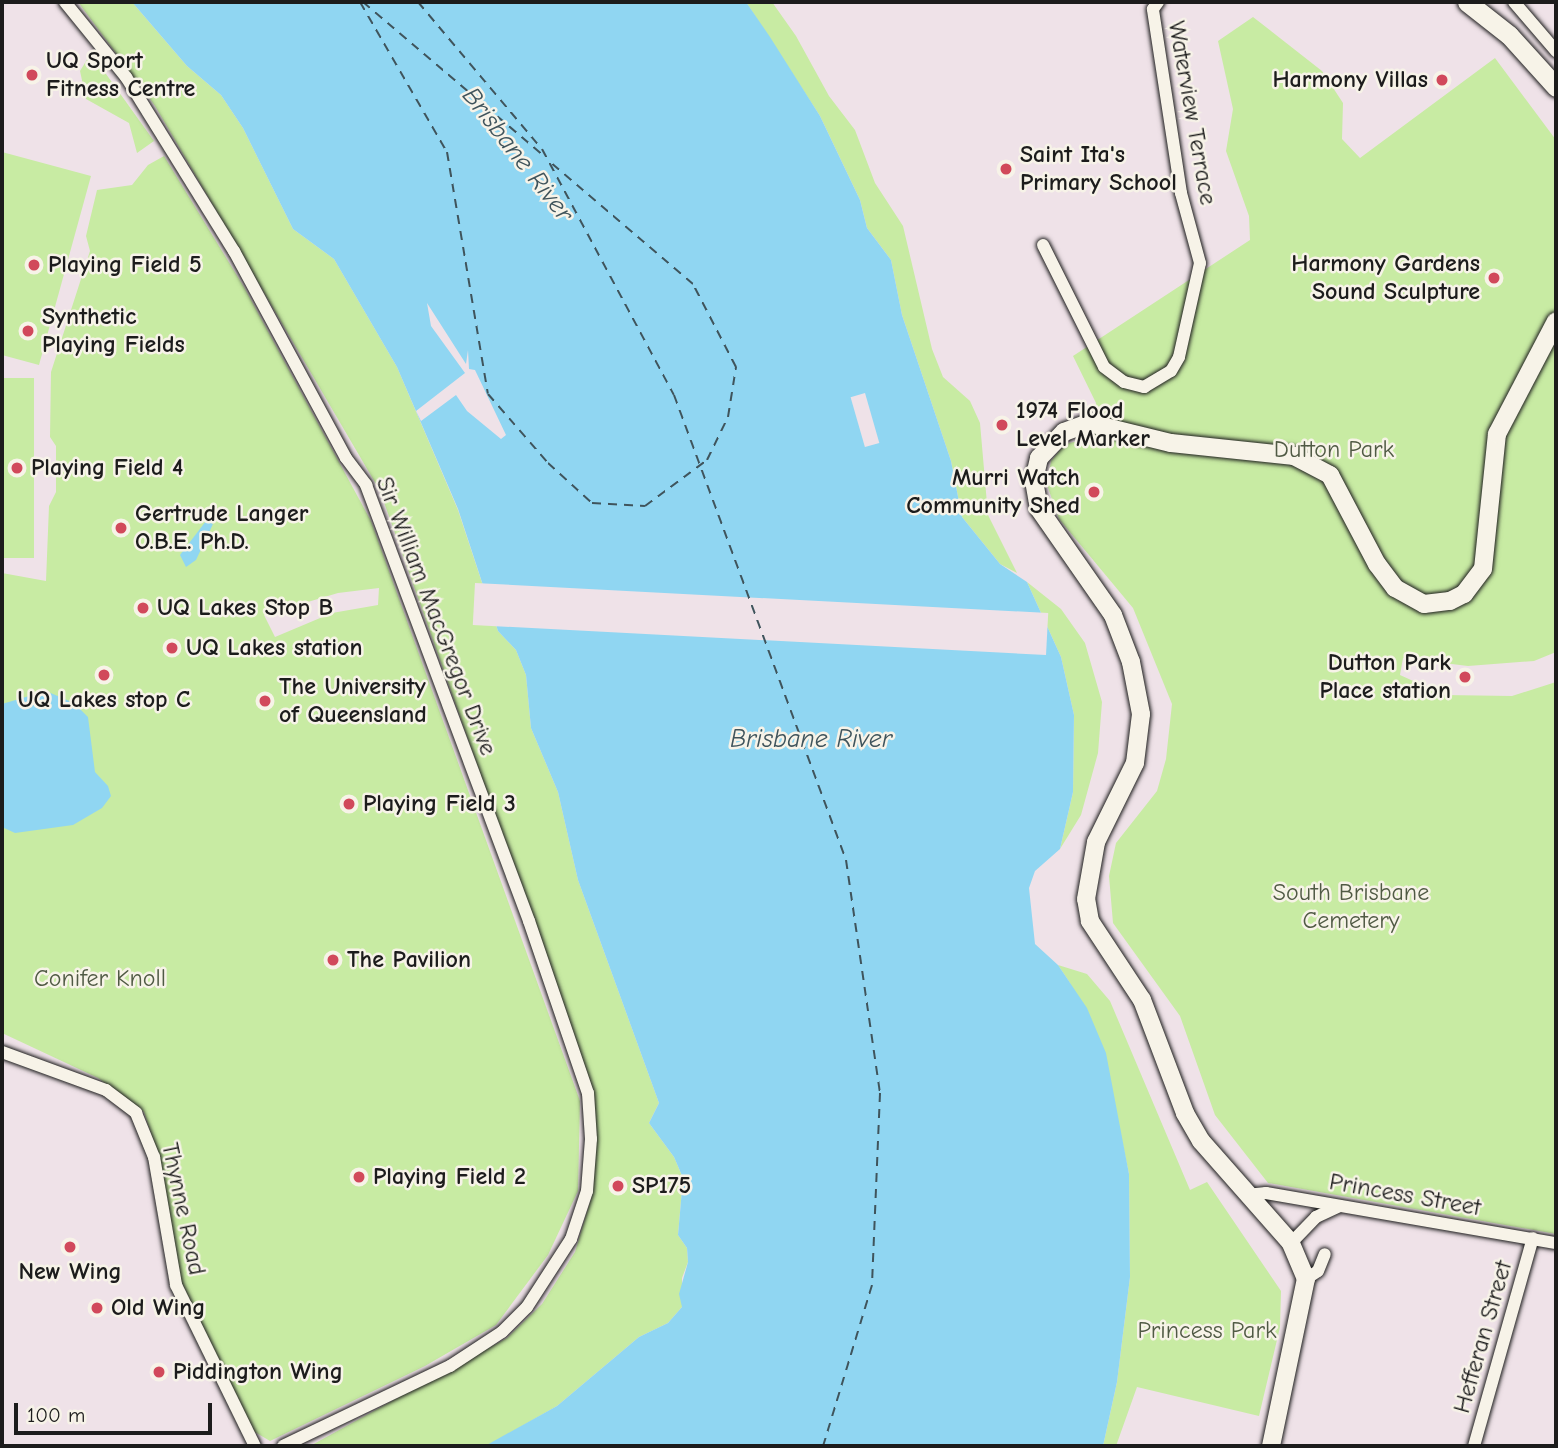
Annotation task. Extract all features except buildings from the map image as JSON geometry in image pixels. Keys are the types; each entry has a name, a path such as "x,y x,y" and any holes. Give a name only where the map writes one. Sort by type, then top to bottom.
{"main road":[{"path":"1466,2 1508,35 1556,87"}],"street":[{"name":"Sir William MacGregor Drive","path":"65,2 126,77 172,150 234,251 346,458 366,485 529,921 587,1093 591,1139 587,1191 571,1239 527,1307 502,1332 450,1366 284,1446"},
{"path":"1514,2 1556,51"},
{"name":"Waterview Terrace","path":"1043,245 1104,367 1116,377 1144,387 1171,371 1179,357 1200,263 1181,193 1156,4"},
{"path":"1306,1287 1291,1243 1247,1195 1185,1114 1142,1000 1090,921 1086,899 1096,842 1135,762 1141,713 1130,662 1113,615 1039,509 1034,480 1039,458 1064,432 1089,423 1171,443 1294,456 1330,475 1377,564 1395,588 1424,604 1450,601 1465,594 1483,569 1497,434 1556,321"},
{"name":"Thynne Road","path":"2,1052 106,1090 136,1113 154,1157 176,1285 256,1446"},
{"name":"Princess Street","path":"1247,1195 1266,1193 1556,1243"},
{"path":"1291,1243 1316,1217 1342,1206"},
{"name":"Hefferan Street","path":"1474,1446 1533,1238"},
{"path":"1271,1446 1306,1287 1325,1254"}],"green space":[{"path":"78,2 132,2 187,66 221,95 243,128 293,229 334,259 397,367 458,510 498,631 516,650 526,675 531,728 558,792 578,880 659,1103 649,1123 674,1157 683,1178 678,1235 687,1248 688,1262 682,1278 682,1307 668,1323 639,1337 557,1406 499,1439 661,1355 486,1446 310,1446 507,1338 542,1304 575,1252 593,1192 594,1094 380,491 155,106"},
{"path":"746,2 772,2 796,36 829,96 855,130 875,183 903,226 932,349 943,377 970,401 980,423 988,515 1017,573 1000,564 962,517 951,461 902,315 891,260 867,228 860,200 820,116"},
{"path":"1253,17 1322,71 1343,103 1342,139 1360,158 1495,58 1556,140 1556,652 1534,661 1468,666 1403,658 1400,675 1444,695 1512,696 1556,682 1556,1234 1268,1183 1215,1115 1180,1016 1113,923 1109,876 1116,843 1157,791 1166,759 1172,704 1133,608 1059,519 1047,485 1051,461 1065,444 1091,438 1096,403 1073,356 1250,240 1249,216 1226,151 1233,109 1218,41"},
{"path":"91,53 154,141 137,153 129,123 86,99 80,71"},
{"name":"Playing Field 5","path":"2,152 91,176 39,365 2,355"},
{"name":"The University of Queensland","path":"164,156 244,287 371,521 580,1101 578,1191 548,1255 496,1325 425,1366 270,1441 253,1431 181,1281 161,1164 144,1112 98,1078 2,1033 2,573 46,581 49,506 56,492 56,446 50,437 51,372 90,251 86,236 97,190 132,185 148,165","holes":["379,588 378,605 332,613 275,637 264,615 338,593"]},
{"name":"Playing Field 4","path":"2,378 34,378 34,558 2,558"},
{"path":"1027,582 1061,609 1085,643 1102,702 1098,753 1081,815 1060,849 1073,792 1074,715 1061,657"},
{"name":"Princess Park","path":"1058,965 1087,974 1110,1001 1190,1190 1207,1182 1281,1291 1280,1327 1259,1416 1137,1387 1116,1446 1103,1446 1117,1382 1130,1277 1129,1174 1119,1126 1070,983"}],"water":[{"name":"Brisbane River","path":"132,2 746,2 770,37 820,116 860,200 867,228 891,260 902,315 951,461 962,517 1000,564 1027,582 1061,657 1074,715 1073,792 1060,849 1035,871 1029,888 1035,944 1058,965 1087,1008 1106,1053 1129,1174 1130,1277 1117,1382 1103,1446 485,1446 557,1406 639,1337 668,1323 682,1307 679,1294 688,1262 687,1248 678,1235 683,1178 674,1157 649,1123 659,1103 578,880 558,792 531,728 526,675 516,650 498,631 458,509 397,367 334,259 293,229 243,128 221,95 187,66"},
{"path":"206,521 213,524 196,560 186,567 180,555"},
{"path":"46,691 74,703 88,717 95,772 108,786 111,796 102,808 73,825 15,833 2,827 2,704"}],"pier":[{"path":"427,303 466,364 468,350 469,369 475,370 506,435 501,439 467,411 456,395 421,421 416,411 465,373 431,326"},
{"path":"865,393 879,443 865,447 851,397"},
{"path":"475,583 1048,613 1046,655 473,625"}],"ferry route":[{"path":"360,2 447,152 488,394 548,463 592,503 645,506 707,460 728,417 736,367 693,284 548,160"},
{"path":"363,2 544,156"},
{"path":"418,2 542,149 674,395 846,860 880,1093 872,1285 823,1446"}],"place":[{"name":"UQ Sport Fitness Centre","path":"32,75"},
{"name":"Harmony Villas","path":"1442,80"},
{"name":"Saint Ita's Primary School","path":"1006,169"},
{"name":"Playing Field 5","path":"34,265"},
{"name":"Harmony Gardens Sound Sculpture","path":"1494,278"},
{"name":"Synthetic Playing Fields","path":"28,331"},
{"name":"1974 Flood Level Marker","path":"1002,425"},
{"name":"Playing Field 4","path":"17,468"},
{"name":"Murri Watch Community Shed","path":"1094,492"},
{"name":"Gertrude Langer O.B.E. Ph.D.","path":"121,528"},
{"name":"UQ Lakes Stop B","path":"143,608"},
{"name":"UQ Lakes station","path":"172,648"},
{"name":"UQ Lakes stop C","path":"104,675"},
{"name":"Dutton Park Place station","path":"1465,677"},
{"name":"The University of Queensland","path":"265,701"},
{"name":"Playing Field 3","path":"349,804"},
{"name":"The Pavilion","path":"333,960"},
{"name":"Playing Field 2","path":"359,1177"},
{"name":"SP175","path":"618,1186"},
{"name":"New Wing","path":"70,1247"},
{"name":"Old Wing","path":"97,1308"},
{"name":"Piddington Wing","path":"159,1372"}],"park label":[{"name":"Dutton Park","path":"1334,450"},
{"name":"South Brisbane Cemetery","path":"1351,907"},
{"name":"Conifer Knoll","path":"100,979"}]}
